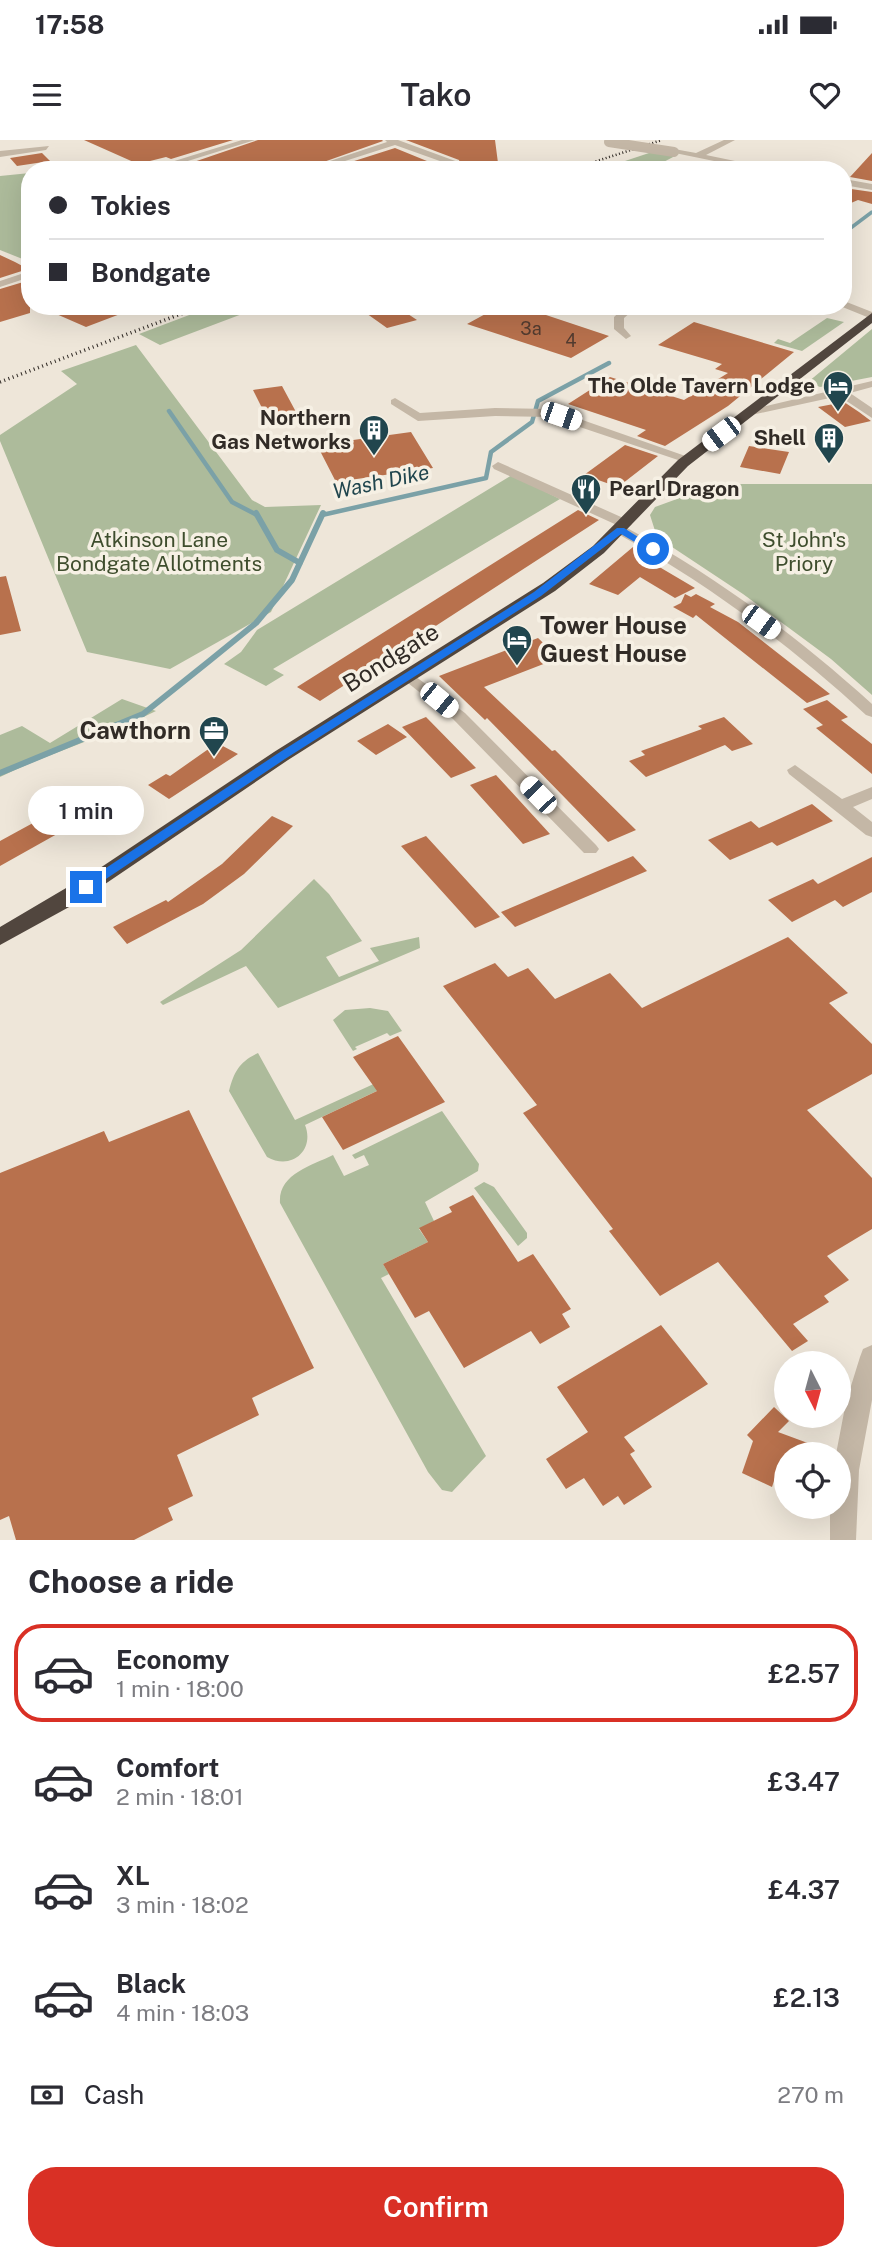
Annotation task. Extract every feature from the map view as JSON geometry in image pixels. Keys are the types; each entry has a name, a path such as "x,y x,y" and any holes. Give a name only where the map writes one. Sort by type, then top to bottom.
{"highway":[{"name":"Bondgate","path":"0,937 43,915 281,756 537,594 623,527 658,485 688,459 783,388 872,316"}],"street":[{"path":"179,161 251,140"},
{"path":"598,140 724,161"},
{"path":"697,156 732,140"},
{"path":"333,161 392,141 447,161"},
{"path":"0,155 46,148"},
{"path":"852,183 872,187"},
{"path":"0,284 21,277"},
{"path":"852,299 872,303"},
{"path":"852,307 872,316"},
{"path":"622,315 619,317 619,329 626,336"},
{"path":"751,411 872,384"},
{"path":"783,388 825,394"},
{"path":"839,390 872,414"},
{"path":"395,402 418,417 533,411 688,459"},
{"path":"498,466 623,527 791,644 872,712"},
{"path":"408,676 459,716 590,849"},
{"path":"795,770 843,805 872,831"},
{"path":"843,805 872,793"},
{"path":"843,1540 847,1462 858,1400 872,1357"}],"green space":[{"path":"652,152 675,156 666,161 625,161"},
{"path":"21,174 21,258 0,250 0,176"},
{"path":"189,315 239,315 160,345 139,334"},
{"path":"827,318 844,322 802,351 774,343 778,339 790,343"},
{"path":"872,329 872,377 820,387 808,382"},
{"name":"Atkinson Lane Bondgate Allotments","path":"136,345 252,500 265,507 321,505 271,612 170,669 87,652 0,441 0,435 77,384 61,371"},
{"path":"512,475 560,499 273,669 284,675 266,686 224,664 241,652 257,630"},
{"name":"St John's Priory","path":"718,484 872,484 872,695 831,659 743,594 657,537 650,515 655,507"},
{"path":"122,699 156,711 0,777 0,735 22,726 50,743"},
{"path":"314,879 329,894 362,941 326,957 339,977 379,961 370,948 419,937 420,948 278,1008 246,966 163,1005 160,1002 241,950"},
{"path":"370,1008 388,1011 402,1031 390,1036 387,1033 355,1047 357,1049 353,1051 333,1020 345,1010"},
{"path":"258,1053 295,1120 378,1082 383,1088 305,1125 307,1143 304,1150 293,1160 276,1161 267,1157 229,1091 238,1068"},
{"path":"442,1111 479,1164 478,1171 425,1202 434,1221 419,1229 428,1242 383,1264 389,1274 381,1278 486,1456 452,1492 442,1490 428,1472 280,1203 284,1185 306,1167 333,1155 344,1176 369,1165 364,1155 355,1159 352,1155"},
{"path":"484,1182 494,1187 527,1233 527,1238 518,1246 474,1188"}],"building":[{"path":"84,140 233,140 171,159 166,157 150,161 131,161"},
{"path":"258,140 383,141 326,161 197,161"},
{"path":"406,140 495,140 498,161 459,160"},
{"path":"395,148 427,161 354,161"},
{"path":"42,153 50,161 21,161 21,165 17,166 10,158"},
{"path":"872,153 872,181 852,177"},
{"path":"852,189 872,192 872,204 858,200 852,203"},
{"path":"0,255 21,265 21,271 0,278"},
{"path":"21,283 21,315 23,315 0,322 0,289"},
{"path":"59,315 118,315 86,327"},
{"path":"369,315 410,315 417,320 387,328"},
{"path":"484,315 546,315 609,336 571,358 467,324"},
{"path":"694,322 794,352 728,406 665,446 637,436 646,430 568,404 610,377 684,400 728,373 715,369 722,364 658,345"},
{"path":"282,386 296,412 266,416 253,390"},
{"name":"The Olde Tavern Lodge","path":"844,402 871,421 845,427 818,407"},
{"name":"Northern Gas Networks","path":"411,432 433,468 336,482 317,445"},
{"path":"625,445 658,456 618,487 584,475"},
{"path":"749,446 789,452 780,474 740,467"},
{"path":"578,510 599,520 320,701 297,687"},
{"path":"633,547 659,563 656,565 695,588 675,598 640,577 618,595 589,584"},
{"path":"6,576 21,631 0,635 0,577"},
{"path":"685,594 691,597 696,594 715,604 710,607 738,622 830,694 807,703 696,615 693,618 673,607 681,603"},
{"path":"538,638 559,658 484,687 552,751 555,750 636,830 608,842 487,718 485,720 439,676"},
{"path":"827,700 848,717 841,720 872,744 872,774 816,728 823,725 803,709"},
{"path":"426,717 476,768 451,778 402,727"},
{"path":"724,717 753,744 732,751 725,745 646,777 629,761 645,755 641,751 702,729 698,726"},
{"path":"388,724 407,737 376,755 357,741"},
{"path":"217,743 238,754 169,799 148,785 166,774 170,776"},
{"path":"496,775 550,834 523,844 470,785"},
{"path":"97,788 114,802 0,866 0,841"},
{"path":"812,804 833,821 777,846 772,842 730,860 708,840 751,821 759,828"},
{"path":"272,816 293,826 244,874 203,904 127,944 113,927 166,900 168,902 222,864"},
{"path":"426,836 500,917 475,928 401,846"},
{"path":"633,856 647,871 515,927 501,912"},
{"path":"872,857 872,892 843,907 835,900 792,922 768,900 813,879 818,884"},
{"path":"788,937 848,993 829,1003 872,1044 872,1074 807,1110 872,1178 872,1229 827,1256 849,1280 824,1296 829,1302 793,1324 808,1341 792,1351 718,1262 660,1296 609,1231 613,1229 523,1113 537,1105 443,986 495,963 508,977 528,968 555,999 610,973 642,1008"},
{"path":"398,1036 445,1102 343,1150 322,1117 377,1091 353,1057"},
{"path":"189,1110 314,1368 252,1398 259,1415 177,1455 193,1496 168,1508 173,1520 134,1540 16,1540 9,1516 0,1520 0,1173 104,1131 109,1142"},
{"path":"473,1195 518,1262 533,1254 571,1309 562,1314 570,1327 540,1344 531,1331 464,1368 429,1311 415,1318 383,1264 428,1242 419,1228 452,1212 449,1207"},
{"path":"661,1325 708,1384 624,1437 635,1451 630,1454 652,1487 624,1505 618,1496 603,1506 584,1478 566,1489 546,1459 588,1432 557,1387"},
{"path":"774,1407 774,1428 782,1428 778,1432 805,1442 774,1442 772,1487 742,1473 753,1441 747,1435"}],"waterway":[{"path":"852,227 872,212"},
{"name":"Wash Dike","path":"322,515 486,478 491,452 532,422 538,401 609,363"},
{"path":"169,411 232,502 257,515"},
{"path":"256,513 277,550 300,563"},
{"name":"Wash Dike","path":"300,563 322,515"},
{"name":"Wash Dike","path":"0,773 143,714 256,623 292,580 300,563"}],"railway":[{"path":"597,161 662,140"},
{"path":"0,382 178,315"}],"place":[{"name":"The Olde Tavern Lodge","path":"838,413"},
{"name":"Northern Gas Networks","path":"374,457"},
{"name":"Shell","path":"829,465"},
{"name":"Pearl Dragon","path":"586,516"},
{"name":"Tower House Guest House","path":"517,667"},
{"name":"Cawthorn","path":"214,758"}],"route":[{"path":"86,887 281,756 537,594 583,562 621,530 653,549"}]}
